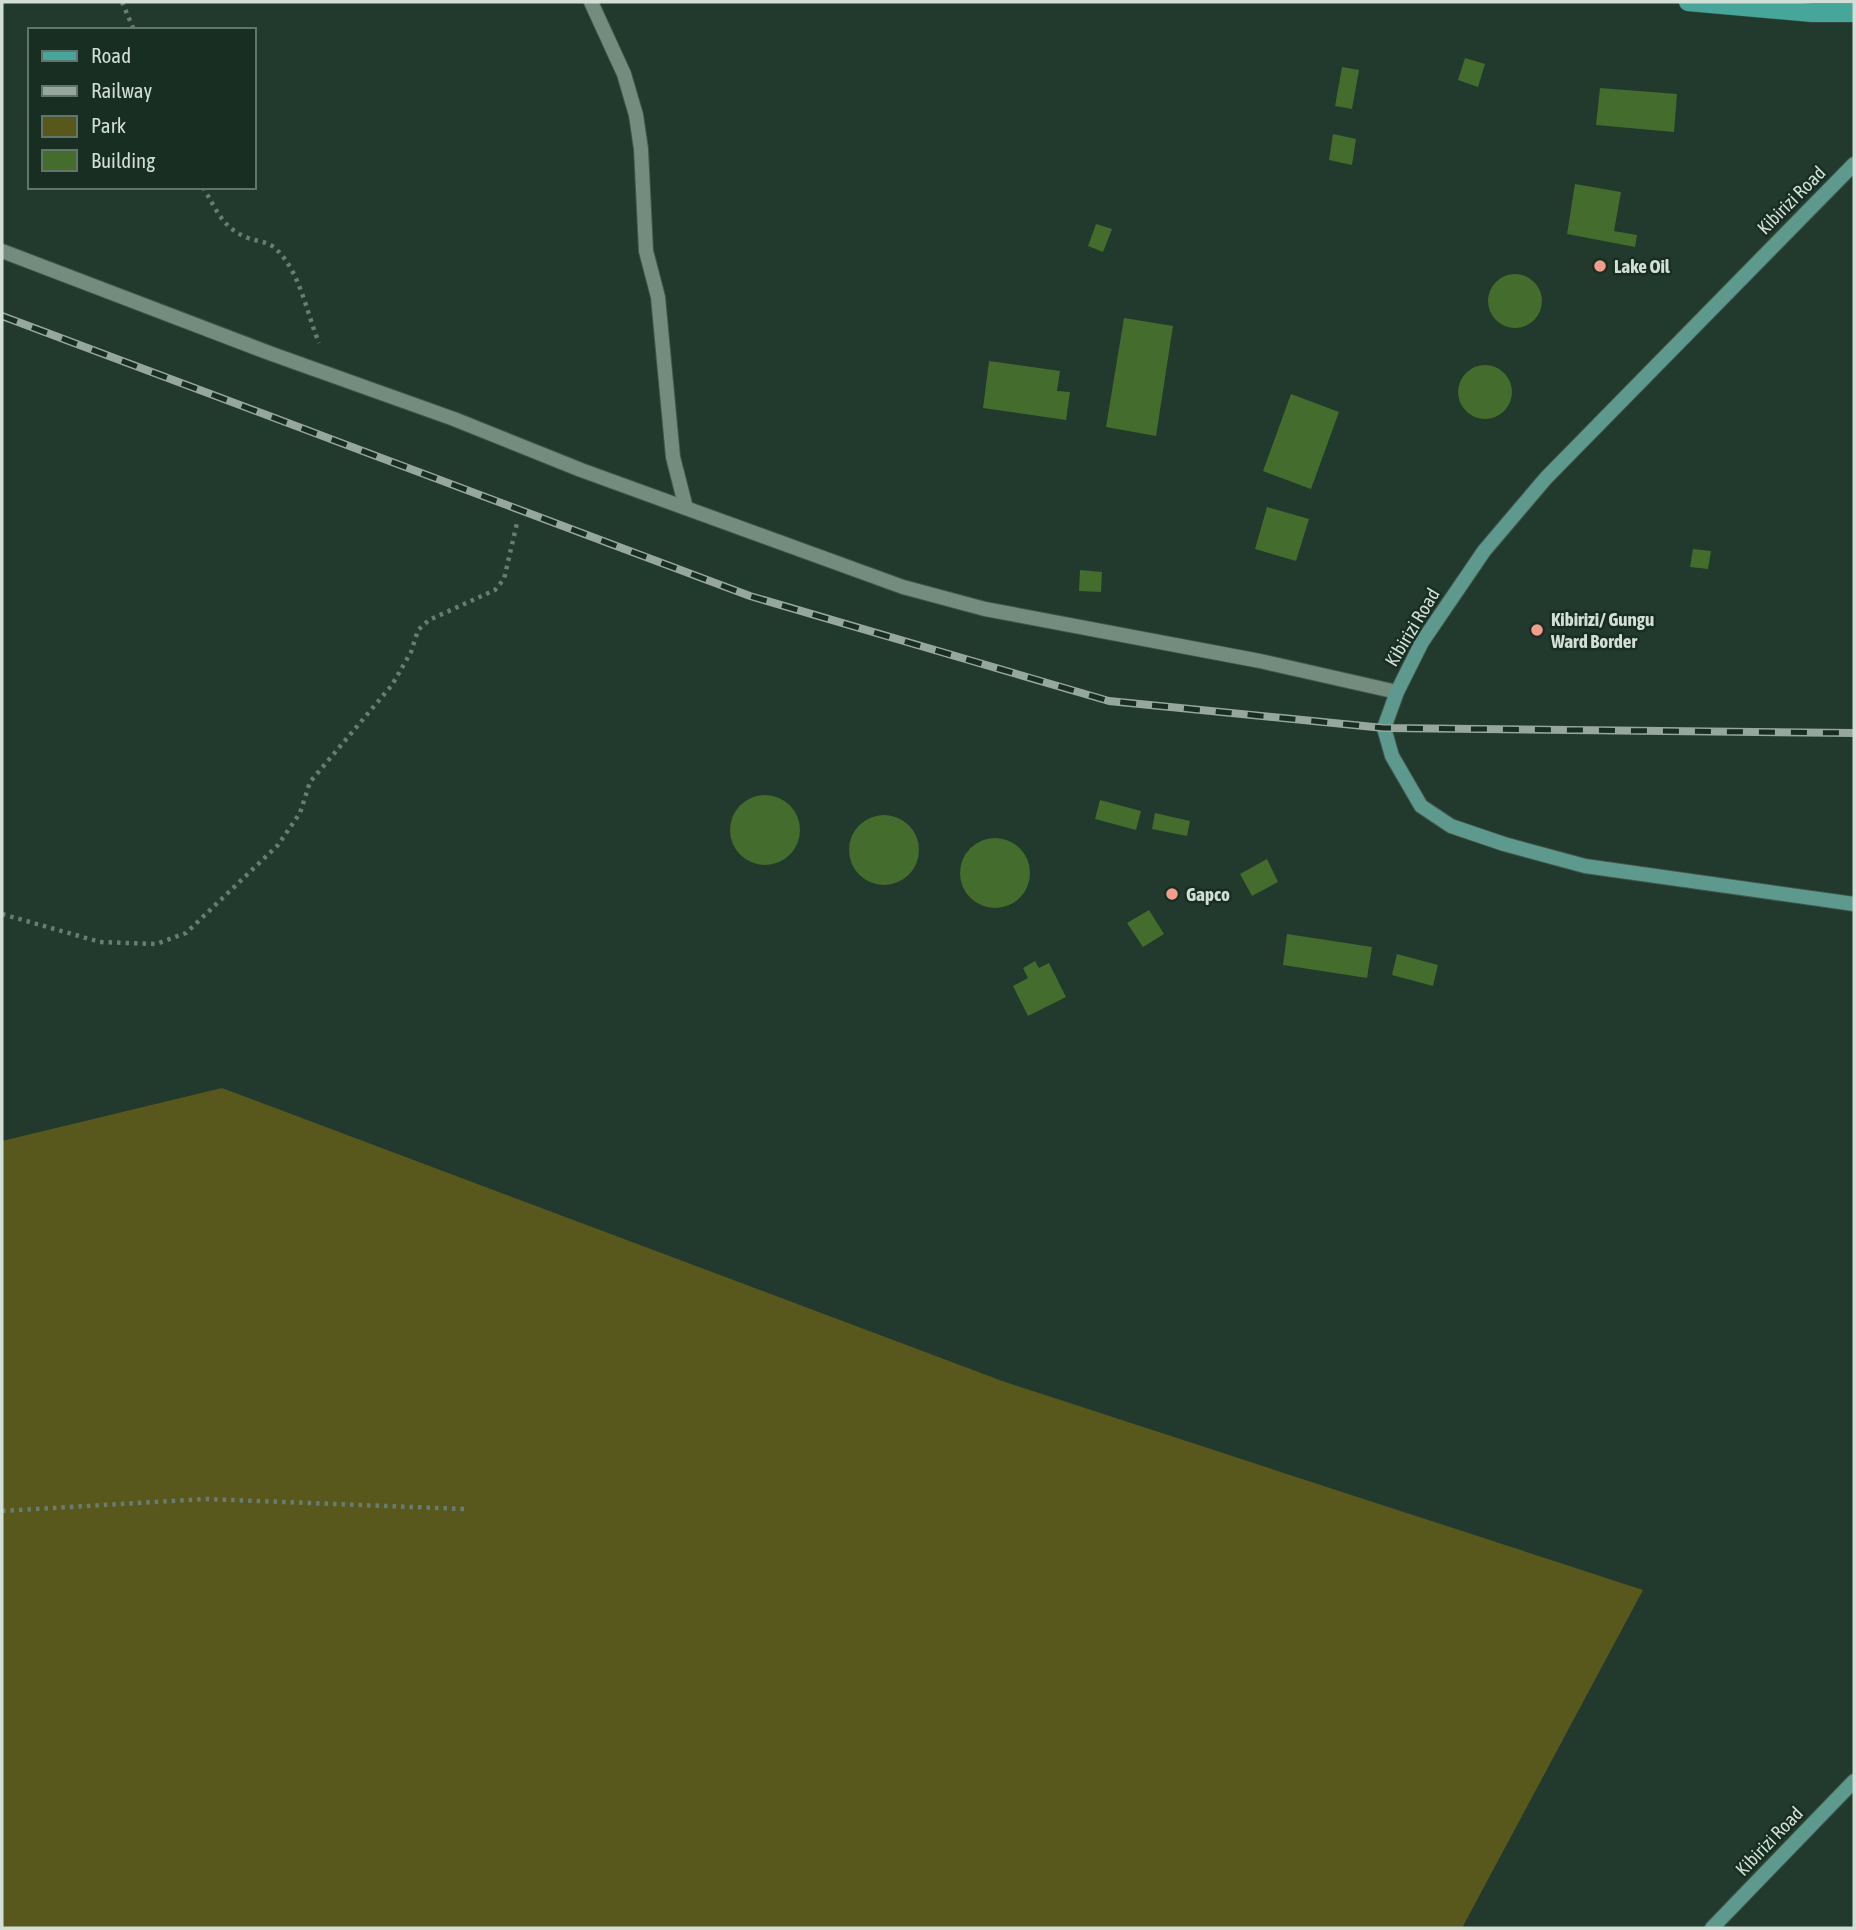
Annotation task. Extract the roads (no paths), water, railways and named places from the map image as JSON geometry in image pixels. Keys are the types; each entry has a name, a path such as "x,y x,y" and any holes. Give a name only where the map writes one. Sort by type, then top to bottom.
{"main road":[{"path":"1689,2 1812,13 1854,13"}],"street":[{"path":"591,2 624,74 636,116 641,149 646,251 658,297 673,457 686,508"},
{"name":"Kibirizi Road","path":"1854,164 1546,478 1484,551 1422,642 1396,692 1384,729 1392,756 1421,806 1451,826 1504,845 1586,866 1854,904"},
{"path":"2,251 903,587 985,609 1260,662 1396,692"},
{"name":"Kibirizi Road","path":"1712,1928 1854,1781"}],"railway":[{"path":"2,316 750,596 1109,701 1384,728 1854,733"}],"place":[{"name":"Lake Oil","path":"1600,266"},
{"name":"Kibirizi/ Gungu Ward Border","path":"1537,630"},
{"name":"Gapco","path":"1172,894"}]}
